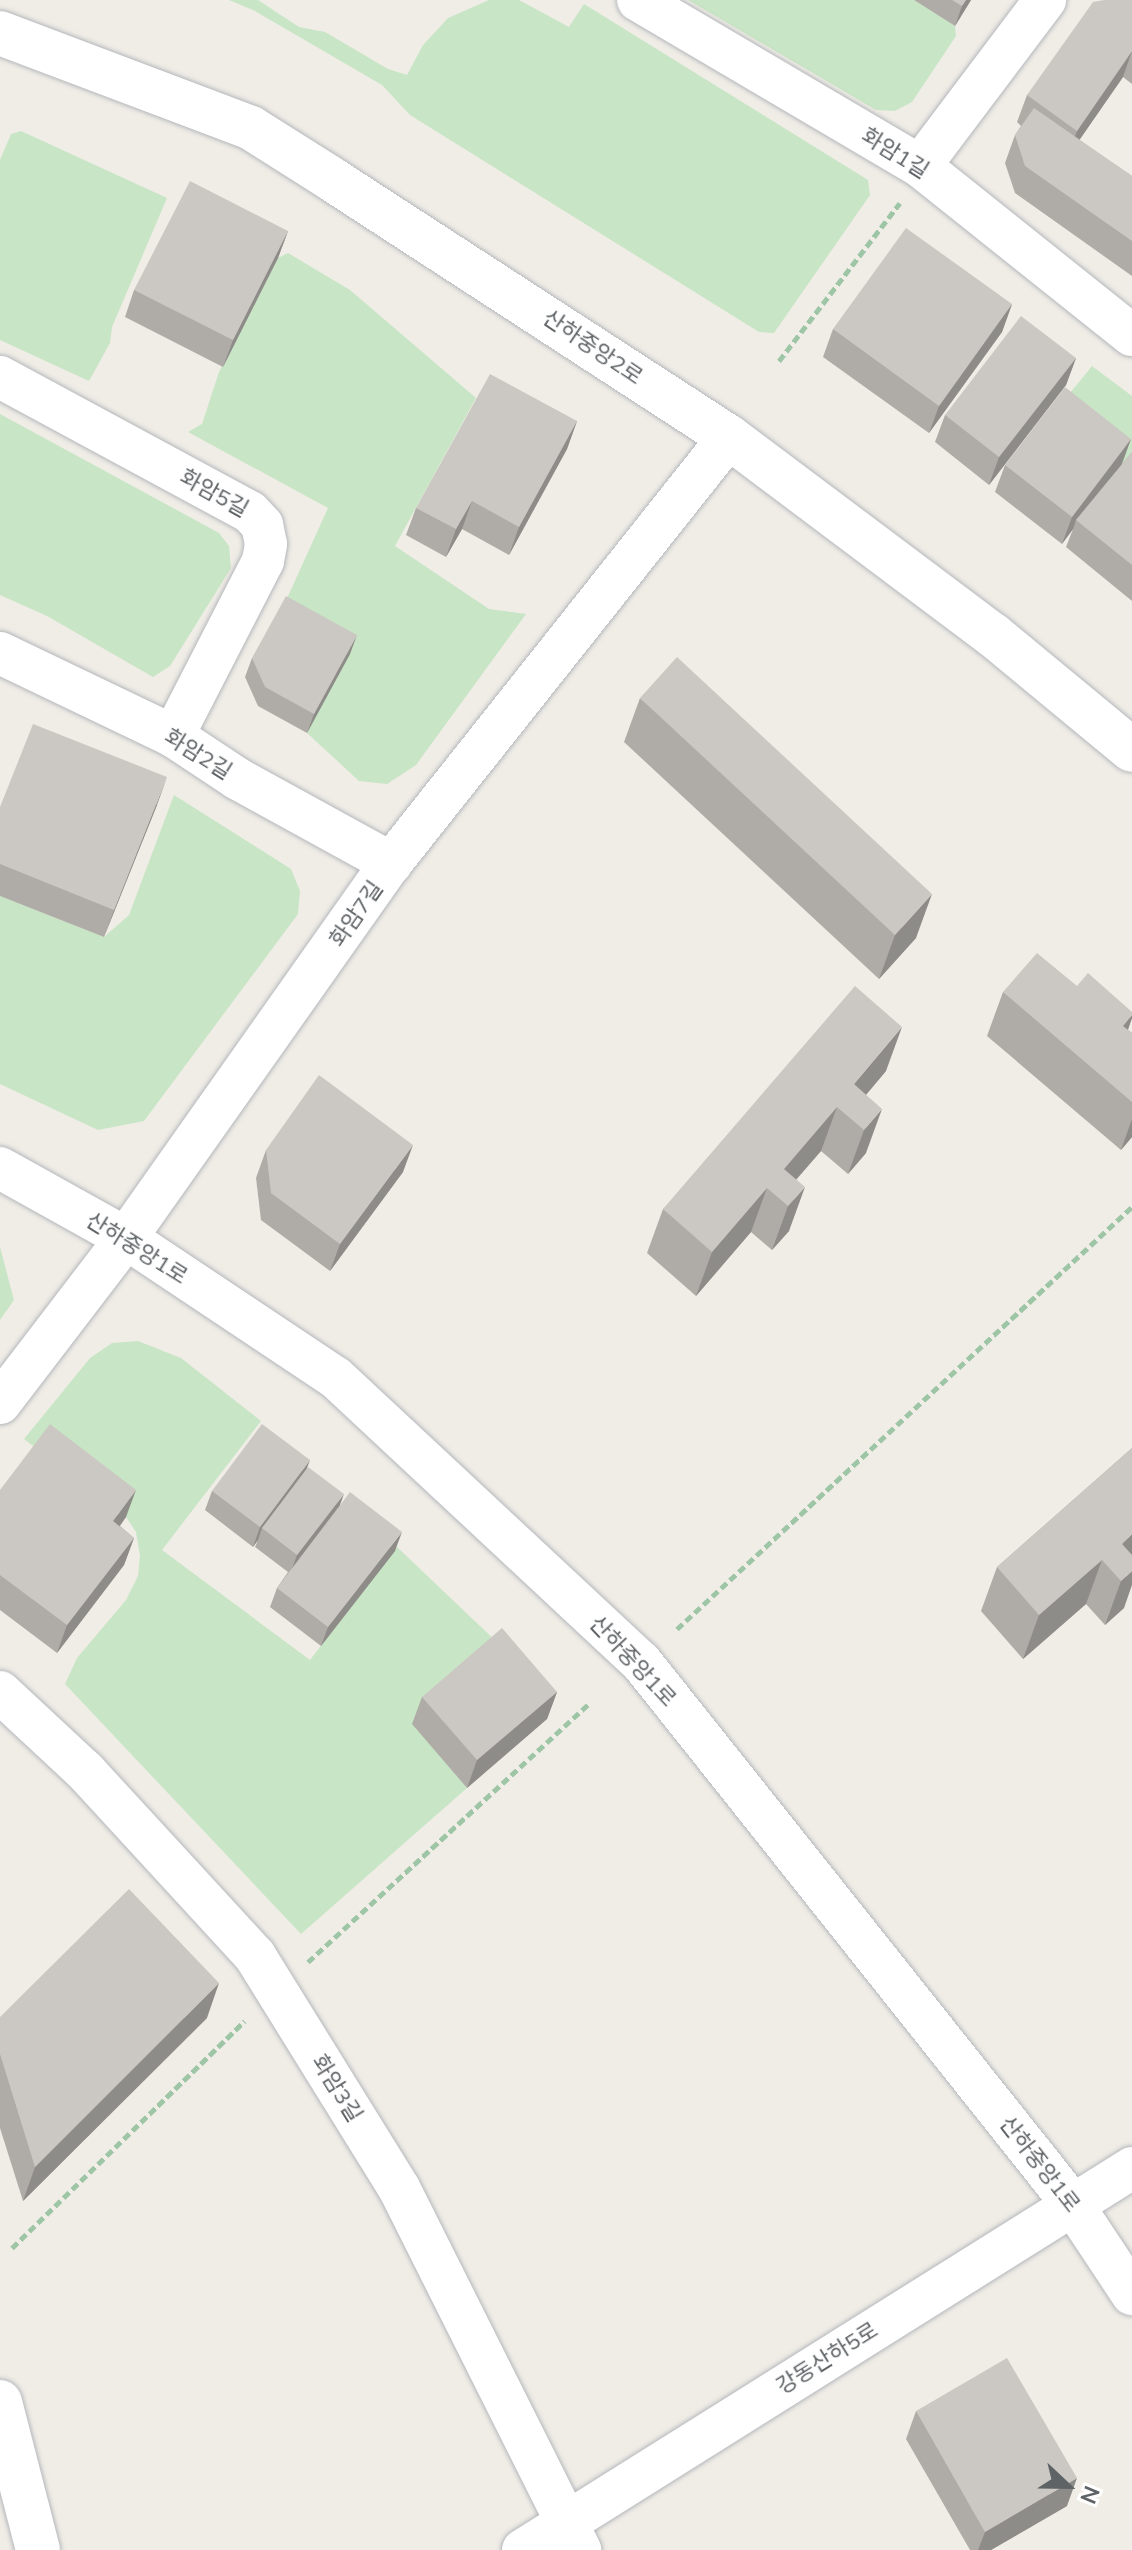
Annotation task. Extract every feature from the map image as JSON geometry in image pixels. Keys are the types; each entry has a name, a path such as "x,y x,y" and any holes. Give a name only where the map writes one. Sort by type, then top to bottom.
{"main road":[{"name":"산하중앙2로","path":"0,33 251,128 526,302 729,437 993,635 1132,750"},
{"path":"0,2402 38,2550"}],"street":[{"name":"화암1길","path":"638,0 920,166 1132,335"},
{"path":"920,166 1045,0"},
{"name":"화암5길","path":"0,377 250,512 262,525 266,544 264,558 173,736"},
{"name":"화암7길","path":"0,1403 126,1238 391,863 729,437"},
{"name":"화암2길","path":"0,653 173,736 238,779 391,863"},
{"name":"산하중앙1로","path":"0,1168 126,1238 336,1378 641,1662 1073,2205 1132,2294"},
{"name":"화암3길","path":"0,1692 85,1771 255,1956 399,2188 572,2536"},
{"name":"강동산하5로","path":"523,2550 572,2536 1132,2168"}],"path":[{"path":"779,361 900,202"},
{"path":"677,1629 1132,1207"},
{"path":"306,1965 590,1703"},
{"path":"12,2248 255,2012"}],"green space":[{"path":"229,0 258,0 299,27 325,32 388,69 407,75 423,45 448,18 489,0 519,0 569,27 584,4 868,180 870,195 774,333 759,332 410,115 382,85 253,10"},
{"path":"688,0 914,0 955,26 956,36 912,102 895,111 876,110"},
{"path":"21,131 167,198 112,327 110,343 89,381 0,340 0,160 11,134"},
{"path":"288,253 350,290 476,398 395,546 489,609 526,614 416,765 387,784 359,781 307,733 279,616 328,508 188,432 202,424 219,372 278,258"},
{"path":"1092,366 1132,396 1132,470 1057,409"},
{"path":"0,414 219,533 229,546 231,568 170,666 153,677 47,616 0,595"},
{"path":"174,795 291,869 300,891 298,914 144,1121 98,1130 0,1084 0,896 104,937 129,915"},
{"path":"0,1247 14,1300 0,1320"},
{"path":"138,1341 181,1358 261,1421 162,1550 310,1660 397,1547 501,1646 413,1724 467,1788 301,1934 65,1684 77,1658 126,1600 138,1576 140,1556 136,1532 126,1517 24,1439 90,1358 112,1343"}],"building":[{"path":"952,0 966,0 962,6"},
{"path":"1132,0 1132,51 1077,131 1027,95 1093,2"},
{"path":"1034,108 1132,176 1132,241 1025,166 1015,135"},
{"path":"190,181 288,231 233,340 134,290"},
{"path":"906,228 1012,304 939,406 833,329"},
{"path":"1021,316 1076,358 999,457 945,415"},
{"path":"490,374 577,421 519,527 472,501 456,529 416,508"},
{"path":"1065,387 1131,439 1072,517 1005,465"},
{"path":"1132,452 1132,565 1076,520"},
{"path":"286,596 357,635 314,714 265,687 252,658"},
{"path":"677,657 932,894 895,935 640,698"},
{"path":"33,724 167,777 114,910 0,864 0,807"},
{"path":"1037,953 1077,986 1088,973 1132,1012 1123,1026 1132,1033 1132,1102 1003,992"},
{"path":"855,986 902,1027 854,1084 882,1109 864,1130 837,1107 784,1169 805,1187 788,1206 767,1188 712,1252 663,1209"},
{"path":"319,1075 413,1145 340,1244 271,1193 266,1150"},
{"path":"50,1424 136,1490 113,1521 134,1538 67,1625 0,1575 0,1490"},
{"path":"262,1424 310,1460 260,1527 212,1491"},
{"path":"1132,1448 1132,1534 1122,1544 1132,1555 1132,1571 1121,1581 1102,1560 1039,1615 997,1567"},
{"path":"308,1467 344,1494 297,1555 262,1528"},
{"path":"350,1492 402,1532 328,1627 277,1588"},
{"path":"502,1628 557,1692 477,1760 422,1697"},
{"path":"129,1889 219,1983 35,2167 0,2054 0,2017"},
{"path":"1007,2358 1077,2478 985,2532 916,2411"}]}
